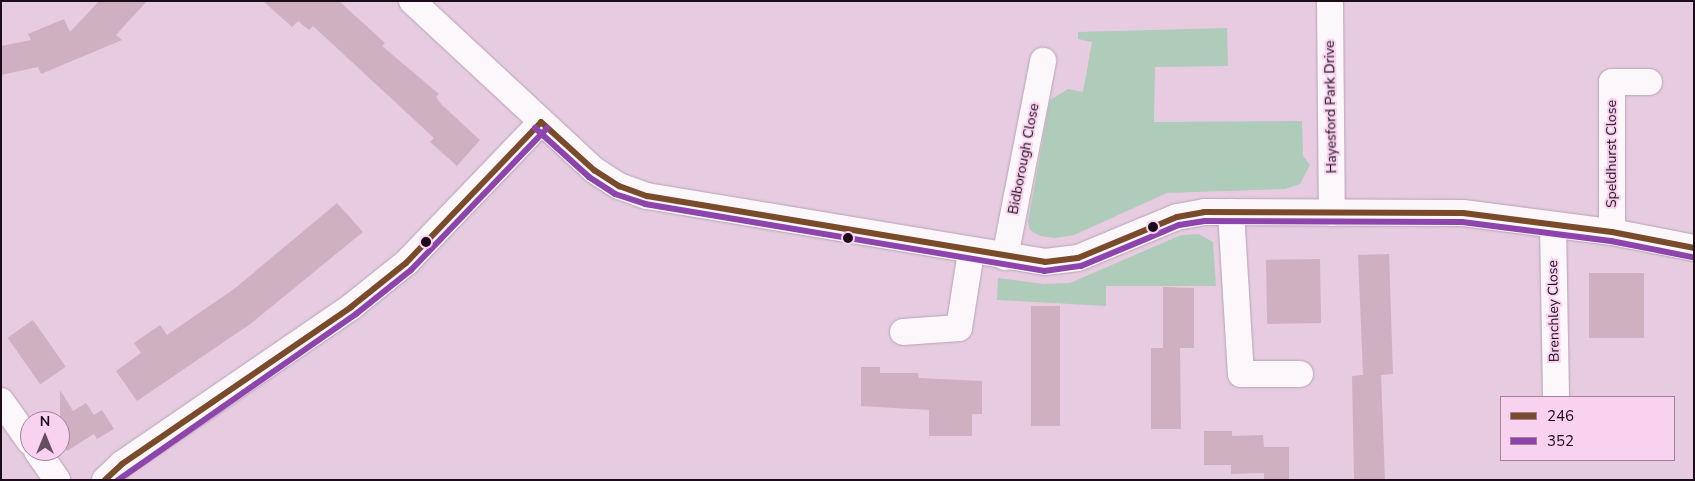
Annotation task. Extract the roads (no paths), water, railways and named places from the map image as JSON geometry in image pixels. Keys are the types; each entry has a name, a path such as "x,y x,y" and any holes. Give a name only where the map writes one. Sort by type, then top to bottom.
{"street":[{"path":"412,1 594,170 619,186 647,196 971,252 1045,262 1078,258 1177,217 1231,212 1463,213 1612,232 1694,248"},
{"name":"Hayesford Park Drive","path":"1330,1 1332,213"},
{"name":"Bidborough Close","path":"1005,257 1043,61"},
{"name":"Speldhurst Close","path":"1612,232 1612,82 1649,82"},
{"path":"105,480 122,464 351,307 406,263 541,122"},
{"path":"1231,212 1241,374 1300,374"},
{"name":"Brenchley Close","path":"1553,225 1556,396"},
{"path":"903,332 968,329 971,252"},
{"path":"1,401 20,428"},
{"path":"44,461 57,480"}]}
